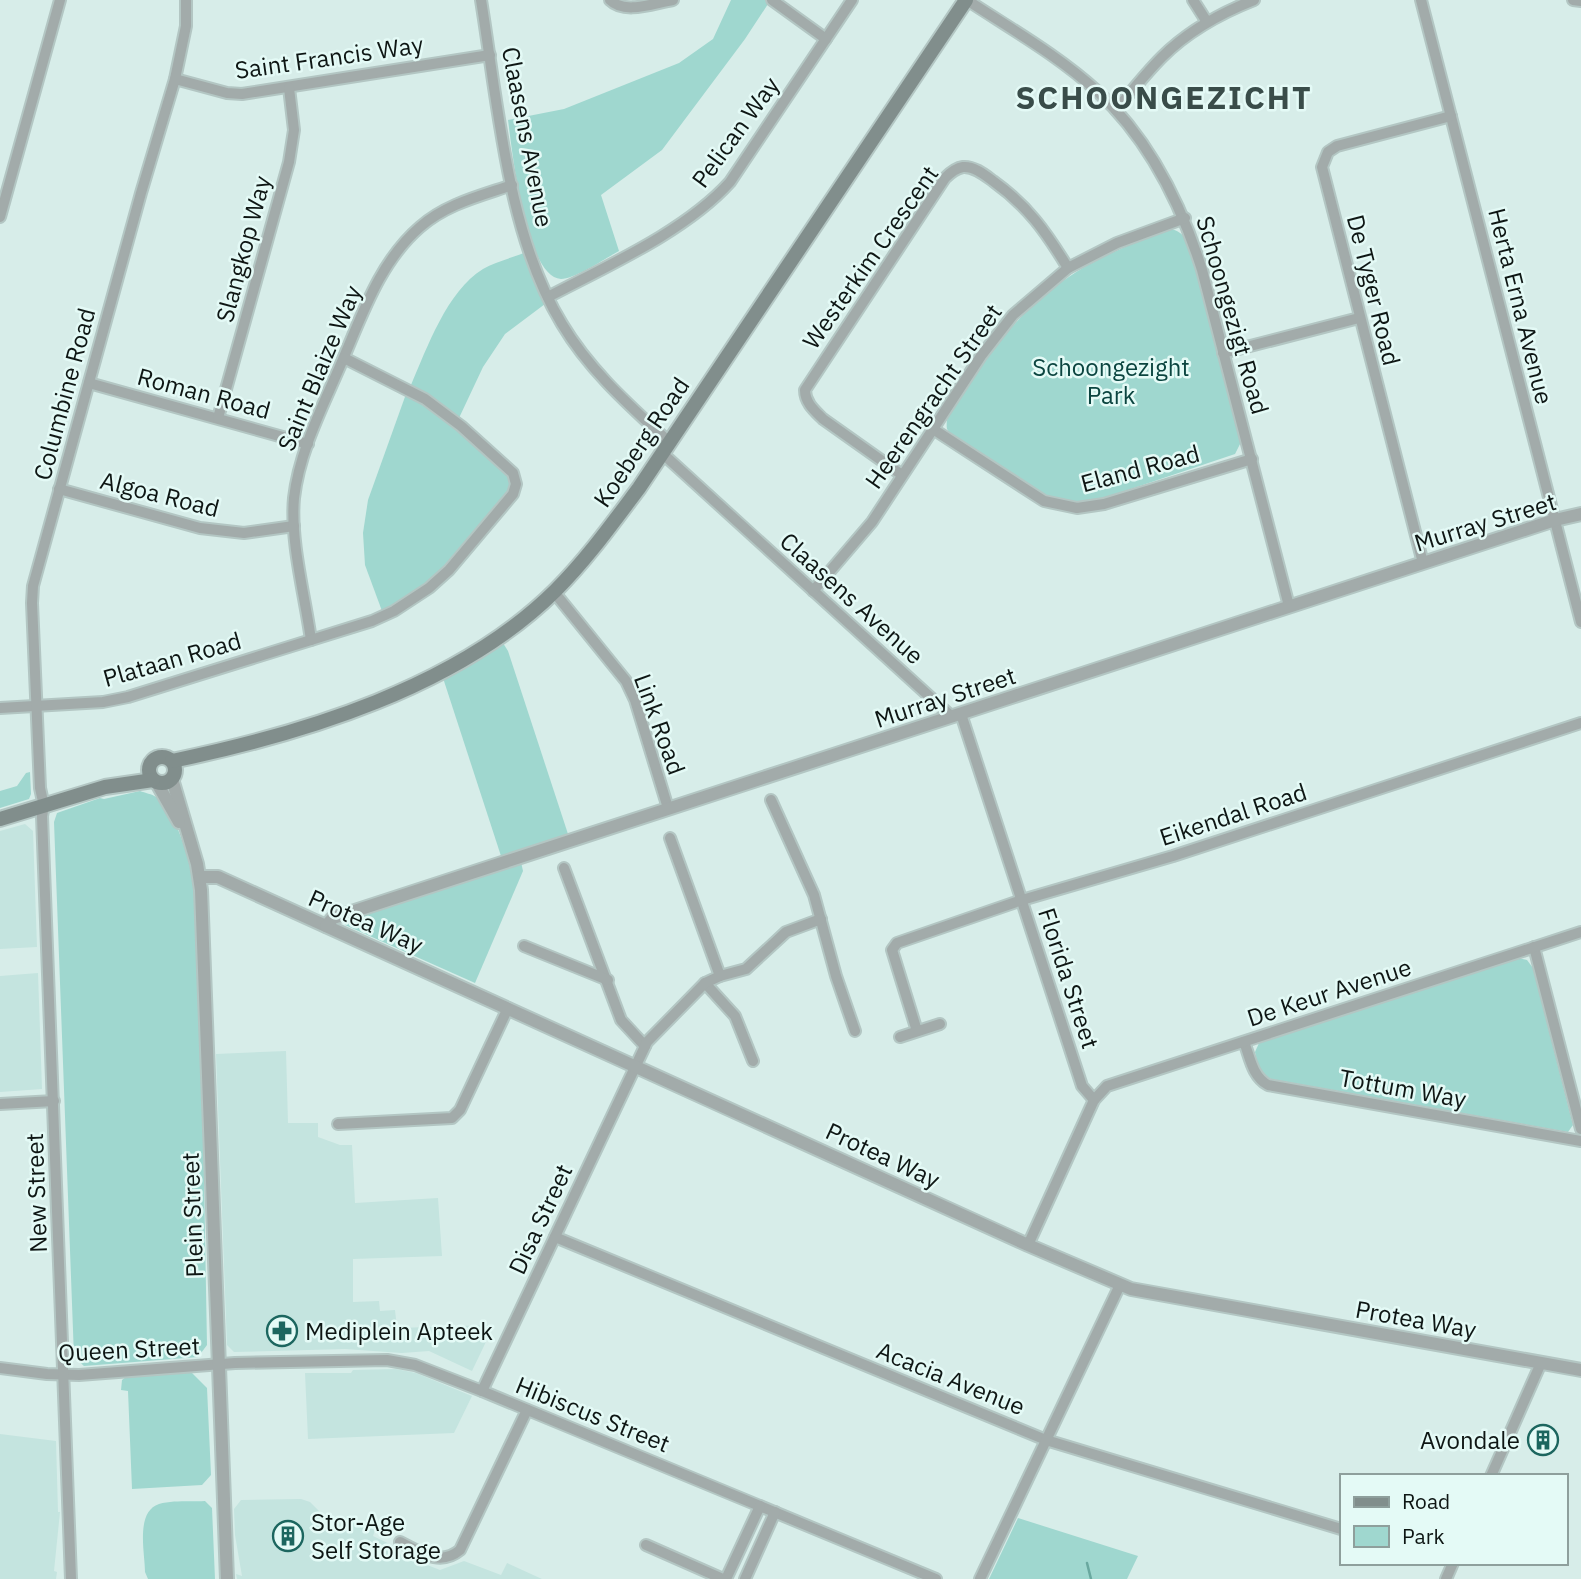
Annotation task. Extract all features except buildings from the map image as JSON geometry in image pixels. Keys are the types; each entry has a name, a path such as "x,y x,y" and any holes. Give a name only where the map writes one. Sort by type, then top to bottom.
{"main road":[{"name":"Koeberg Road","path":"173,772 220,752 333,717 435,676 505,634 554,592 593,551 666,448 967,0"},
{"path":"0,819 105,787 153,776 165,783 173,772 165,757 152,761 153,776"}],"street":[{"path":"0,217 60,0"},
{"name":"Columbine Road","path":"44,806 40,788 35,706 33,586 175,79 186,26 186,0"},
{"name":"Claasens Avenue","path":"481,0 520,225 548,297 562,324 582,354 666,448 813,591 956,715"},
{"path":"610,0 619,7 628,8 673,0"},
{"path":"772,0 826,39"},
{"name":"Pelican Way","path":"548,297 672,230 700,212 716,197 730,182 852,0"},
{"name":"Schoongezigt Road","path":"967,0 1039,47 1097,91 1116,110 1174,194 1185,218 1207,286 1289,606"},
{"path":"1193,0 1207,22"},
{"path":"1116,110 1163,56 1207,22 1254,0"},
{"name":"Herta Erna Avenue","path":"1421,0 1581,622"},
{"path":"1573,0 1581,1"},
{"name":"Saint Francis Way","path":"175,79 227,93 242,94 490,55"},
{"name":"Slangkop Way","path":"218,418 289,162 294,130 289,88"},
{"name":"De Tyger Road","path":"1423,563 1323,172 1325,156 1332,148 1451,116"},
{"name":"Westerkim Crescent","path":"902,475 823,419 812,408 805,396 805,390 945,178 963,167 979,171 990,179 1030,212 1068,268"},
{"name":"Saint Blaize Way","path":"311,640 294,526 296,484 308,444 344,358 380,278 408,238 438,214 459,203 512,186"},
{"name":"Heerengracht Street","path":"813,591 872,522 998,332 1029,300 1068,268 1117,243 1185,218"},
{"path":"1223,353 1359,318"},
{"name":"Plataan Road","path":"0,708 122,699 372,621 418,597 449,570 510,498 515,489 515,478 510,469 450,417 408,390 344,358"},
{"name":"Roman Road","path":"89,383 308,444"},
{"name":"Eland Road","path":"933,429 1044,501 1077,508 1104,504 1252,459"},
{"name":"Algoa Road","path":"59,489 223,532 244,533 294,526"},
{"name":"Murray Street","path":"326,926 333,918 667,808 1555,520 1581,514"},
{"name":"Link Road","path":"554,592 626,681 635,700 667,808"},
{"name":"Florida Street","path":"956,715 1022,900 1082,1086 1094,1100"},
{"name":"Eikendal Road","path":"917,1031 892,950 897,943 1022,900 1149,863 1581,723"},
{"name":"Plein Street","path":"173,772 200,877 227,1579"},
{"name":"Plein Street","path":"153,776 194,850"},
{"path":"771,800 809,884 855,1031"},
{"name":"New Street","path":"44,806 42,816 71,1579"},
{"path":"670,838 720,975"},
{"path":"564,869 621,1020 645,1046"},
{"name":"Protea Way","path":"200,877 218,877 1130,1289 1581,1370"},
{"name":"Disa Street","path":"482,1391 645,1046 655,1031 705,983 720,975 746,970 780,935 821,919"},
{"name":"De Keur Avenue","path":"1094,1100 1107,1086 1581,932"},
{"path":"524,946 608,980"},
{"path":"1534,947 1581,1129"},
{"path":"705,983 735,1016 753,1061"},
{"path":"338,1124 452,1118 460,1110 508,1008"},
{"path":"900,1037 940,1024"},
{"name":"Tottum Way","path":"1244,1042 1255,1073 1268,1085 1581,1141"},
{"path":"1028,1245 1094,1100"},
{"path":"0,1104 54,1101"},
{"name":"Acacia Avenue","path":"555,1237 1046,1440 1340,1529"},
{"path":"980,1579 1120,1285"},
{"name":"Hibiscus Street","path":"218,1365 395,1361 425,1368 936,1579"},
{"path":"1492,1474 1541,1363"},
{"name":"Queen Street","path":"0,1368 64,1375 218,1365"},
{"path":"400,1542 438,1559 448,1558 460,1550 527,1410"},
{"path":"646,1545 724,1579 760,1506"},
{"path":"745,1579 775,1512"}],"shaded area":[{"path":"25,824 33,831 37,947 0,949 0,831"},
{"path":"38,973 42,1089 0,1092 0,976"},
{"path":"286,1051 288,1123 318,1123 318,1137 340,1145 352,1145 355,1203 438,1198 442,1256 353,1259 353,1302 379,1301 380,1311 395,1310 397,1328 494,1325 472,1371 429,1351 402,1353 345,1349 234,1352 227,1345 216,1054"},
{"path":"396,1369 416,1373 472,1396 454,1433 308,1439 305,1373"},
{"path":"0,1434 56,1441 60,1512 54,1571 57,1572 56,1579 0,1579"},
{"path":"301,1499 310,1502 339,1531 348,1515 375,1530 373,1536 400,1549 399,1554 440,1570 464,1561 501,1575 507,1563 542,1579 237,1579 236,1574 242,1576 234,1509 241,1500"}],"green space":[{"path":"731,0 765,0 768,4 662,150 601,195 619,251 567,278 561,279 549,273 538,257 522,209 508,120 564,109 679,63 713,39"},
{"name":"Schoongezight Park","path":"1170,229 1184,237 1194,263 1241,442 1235,454 1098,500 1071,503 1042,494 951,435 947,423 954,404 1012,326 1033,305 1079,270 1136,242"},
{"path":"524,253 545,304 505,334 483,367 459,418 411,385 431,338 459,291 483,269"},
{"path":"406,394 443,419 505,472 510,479 510,488 437,574 419,590 382,611 365,565 363,533 368,500"},
{"path":"503,643 508,651 568,834 501,856 443,678"},
{"path":"30,772 29,799 0,808 0,791 17,786 26,773"},
{"path":"140,791 156,797 170,814 181,837 194,884 203,1121 207,1345 198,1357 84,1366 74,1357 54,822 57,813 100,798"},
{"path":"521,862 523,871 475,983 345,925 346,921 357,915"},
{"path":"1518,958 1527,960 1533,968 1573,1125 1568,1132 1271,1079 1260,1068 1255,1052 1259,1043"},
{"path":"191,1372 207,1388 211,1475 202,1485 132,1489 128,1391 121,1390 122,1380 126,1377"},
{"path":"205,1501 212,1508 215,1579 148,1579 145,1572 143,1534 147,1515 152,1508 164,1503"},
{"path":"1018,1518 1138,1556 1127,1579 989,1579"}],"waterway":[{"path":"1087,1563 1091,1579"}],"place":[{"name":"Mediplein Apteek","path":"282,1331"},
{"name":"Avondale","path":"1543,1440"},
{"name":"Stor-Age Self Storage","path":"288,1536"}],"district":[{"name":"SCHOONGEZICHT","path":"1164,97"}]}
